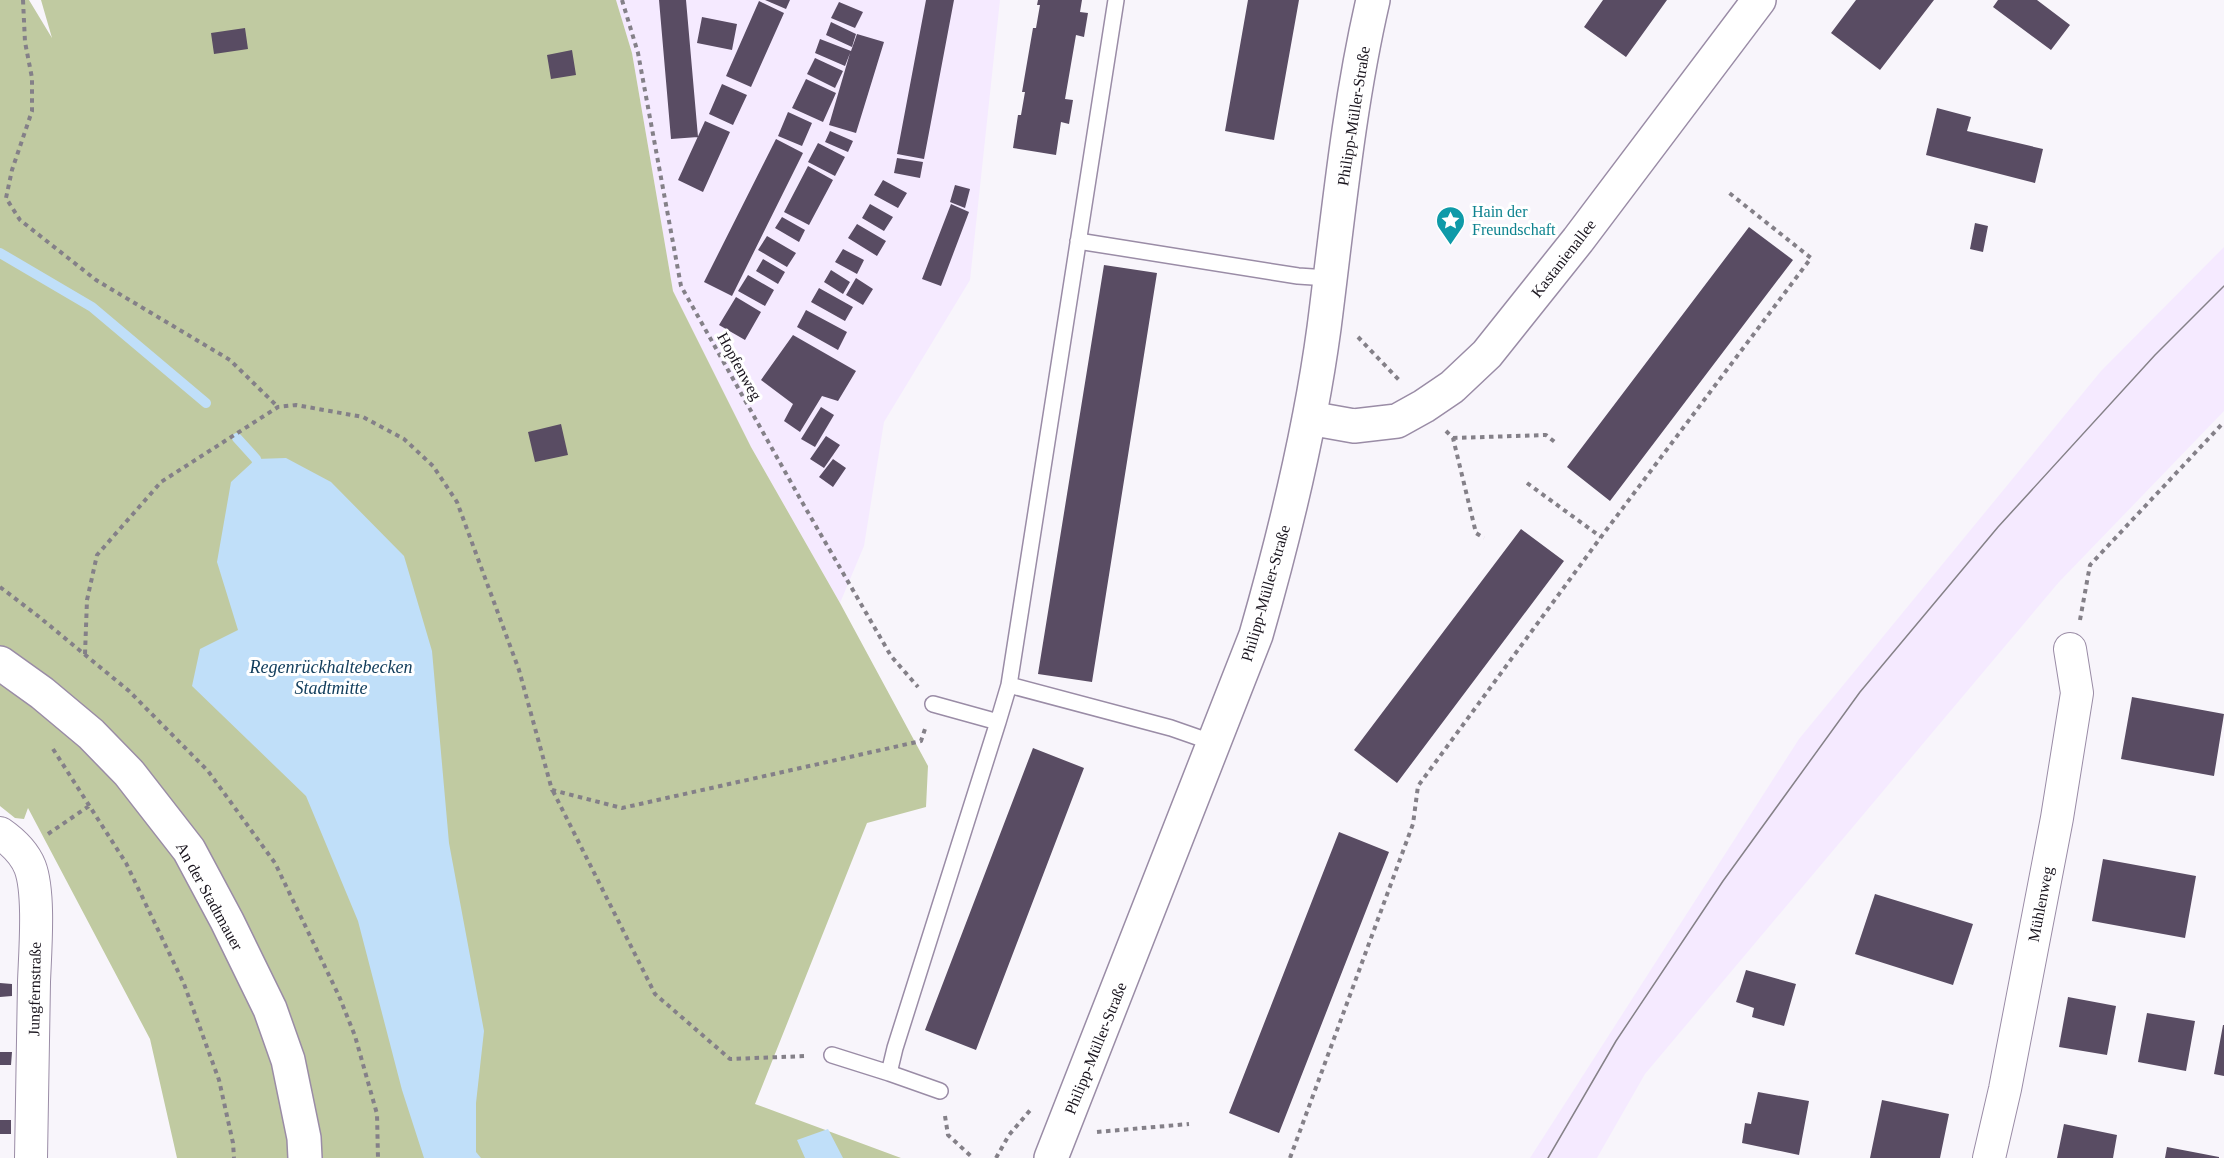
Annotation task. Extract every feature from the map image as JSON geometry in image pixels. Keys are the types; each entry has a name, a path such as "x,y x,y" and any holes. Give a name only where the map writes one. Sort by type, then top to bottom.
{"street":[{"name":"Philipp-Müller-Straße","path":"1051,1158 1256,635 1280,549 1309,418 1324,328 1328,279 1352,110 1373,0"},
{"name":"Kastanienallee","path":"1309,418 1354,426 1397,421 1425,406 1452,387 1487,354 1578,240 1760,0"},
{"name":"Mühlenweg","path":"1989,1158 2005,1089 2057,818 2077,693 2070,649"},
{"name":"An der Stadtmauer","path":"0,663 42,693 91,734 129,773 189,850 270,1009 288,1060 304,1138 305,1158"},
{"name":"Jungfernstraße","path":"0,833 14,843 23,854 30,868 34,891 31,1158"}],"lane":[{"path":"889,1073 1010,685 1116,0"},
{"path":"1078,241 1328,279"},
{"path":"1010,685 1171,728 1214,743"},
{"path":"933,704 998,722"},
{"path":"832,1055 940,1091"}],"path":[{"path":"23,0 25,42 32,78 32,111 12,170 6,198 20,220 96,280 230,360 278,407"},
{"name":"Hopfenweg","path":"622,0 638,53 681,286 891,656 933,704"},
{"path":"1290,1158 1413,824 1418,786 1601,537 1811,258 1728,192"},
{"path":"1324,328 1356,335 1453,438 1476,532 1484,538"},
{"path":"85,654 87,600 97,555 161,482 278,407 296,405 363,417 404,439 433,466 457,502 515,658 552,790 655,994 730,1059 832,1055"},
{"path":"2070,649 2080,624 2090,565 2224,422"},
{"path":"1453,438 1545,435 1556,443"},
{"path":"1527,483 1601,537"},
{"path":"0,587 129,691 208,771 275,863 339,996 355,1036 376,1114 378,1158"},
{"path":"552,790 622,808 921,741 933,704"},
{"path":"49,743 126,863 184,984 219,1080 233,1143 234,1158"},
{"path":"42,838 90,806"},
{"path":"940,1091 948,1136 973,1158"},
{"path":"996,1158 1009,1135 1036,1103"},
{"path":"1096,1132 1189,1124"}],"shaded area":[{"path":"616,0 1000,0 970,280 884,422 864,546 840,603 751,447 673,291 632,53"},
{"path":"2224,247 2224,411 2059,582 1645,1074 1597,1158 1530,1158 1799,739 2101,371"}],"green space":[{"path":"0,0 29,0 52,38 41,0 616,0 632,53 673,291 751,447 840,603 928,766 926,807 867,823 755,1104 901,1158 177,1158 150,1039 28,808 24,819 15,818 0,806"}],"water":[{"name":"Regenrückhaltebecken Stadtmitte","path":"286,458 331,482 404,556 432,651 449,843 484,1031 476,1103 476,1152 481,1158 424,1158 402,1090 358,921 306,796 192,686 200,649 238,630 217,562 231,482 256,459"},
{"path":"828,1129 843,1158 805,1158 797,1140"}],"building":[{"path":"659,0 686,0 698,137 671,139"},
{"path":"765,0 790,0 786,9"},
{"path":"926,0 954,0 924,159 897,154"},
{"path":"1038,0 1082,0 1080,12 1088,13 1084,37 1076,35 1065,99 1073,100 1069,124 1061,122 1056,155 1013,148 1018,115 1021,115 1025,92 1022,92 1033,28 1036,28 1040,5 1037,5"},
{"path":"1248,0 1299,0 1274,140 1225,131"},
{"path":"1603,0 1667,0 1626,57 1584,27"},
{"path":"1856,0 1934,0 1880,70 1831,33"},
{"path":"1998,0 2037,0 2070,25 2051,50 1993,7"},
{"path":"759,1 784,13 751,87 726,76"},
{"path":"839,2 863,12 855,28 831,18"},
{"path":"702,17 737,24 732,50 697,43"},
{"path":"831,22 856,34 852,47 826,35"},
{"path":"245,28 248,49 214,54 211,33"},
{"path":"857,34 884,42 856,133 829,125 850,53 845,66 815,53 820,39 851,51"},
{"path":"572,50 576,75 551,79 547,55"},
{"path":"815,58 843,71 835,88 807,74"},
{"path":"806,79 836,93 823,122 792,108"},
{"path":"722,84 747,95 733,125 709,114"},
{"path":"1937,108 1971,117 1967,131 2043,149 2035,183 1926,155"},
{"path":"788,112 812,123 802,146 778,136"},
{"path":"705,121 730,132 703,192 678,180"},
{"path":"830,131 853,141 848,152 825,142"},
{"path":"776,139 803,153 732,296 704,282"},
{"path":"818,143 845,157 835,176 808,162"},
{"path":"897,158 923,162 920,178 894,173"},
{"path":"808,166 833,180 809,225 784,212"},
{"path":"883,180 907,193 898,208 874,195"},
{"path":"955,185 970,189 965,208 950,202"},
{"path":"870,204 893,217 884,231 862,218"},
{"path":"951,204 969,212 941,286 922,279"},
{"path":"782,217 805,230 799,242 775,228"},
{"path":"1975,223 1988,226 1983,252 1970,249"},
{"path":"857,224 886,241 877,256 848,238"},
{"path":"1749,227 1793,260 1610,501 1567,467"},
{"path":"767,236 796,253 787,267 758,250"},
{"path":"843,249 864,260 857,274 835,262"},
{"path":"763,259 785,272 778,284 756,271"},
{"path":"1104,265 1157,273 1092,682 1038,674"},
{"path":"831,270 850,282 843,294 824,282"},
{"path":"748,275 774,290 765,306 738,291"},
{"path":"856,278 873,289 863,305 846,295"},
{"path":"819,288 853,307 845,321 811,302"},
{"path":"736,297 761,312 745,340 719,325"},
{"path":"806,310 847,332 838,350 797,327"},
{"path":"793,335 856,371 838,401 822,396 800,432 784,421 793,404 761,380"},
{"path":"821,407 834,415 815,447 801,439"},
{"path":"561,424 568,455 535,462 528,432"},
{"path":"826,436 840,445 824,468 810,459"},
{"path":"833,459 846,468 833,487 819,477"},
{"path":"1521,529 1564,561 1397,783 1354,750"},
{"path":"2132,697 2224,714 2214,776 2121,759"},
{"path":"1033,748 1084,768 976,1050 925,1030"},
{"path":"1339,832 1389,852 1279,1133 1229,1113"},
{"path":"2103,859 2196,876 2185,938 2092,921"},
{"path":"1875,894 1973,924 1953,985 1855,954"},
{"path":"1746,970 1796,984 1784,1026 1752,1017 1754,1008 1736,1002"},
{"path":"0,983 12,984 12,996 0,997"},
{"path":"2068,997 2116,1006 2107,1055 2059,1047"},
{"path":"2147,1013 2195,1021 2186,1071 2138,1062"},
{"path":"2224,1025 2224,1076 2214,1074"},
{"path":"0,1052 12,1052 11,1065 0,1065"},
{"path":"1758,1092 1809,1101 1799,1155 1742,1143 1745,1123 1751,1124"},
{"path":"1882,1100 1949,1114 1940,1158 1870,1158"},
{"path":"0,1120 11,1120 11,1134 0,1134"},
{"path":"2064,1124 2117,1135 2113,1158 2057,1158"},
{"path":"2167,1147 2219,1157 2219,1158 2165,1158"}],"waterway":[{"path":"0,253 92,307 206,403"},
{"path":"237,438 256,459 260,471"}],"tram line":[{"path":"1548,1158 1616,1041 1723,881 1860,692 1998,527 2155,355 2224,286"}],"place":[{"name":"Hain der Freundschaft","path":"1451,246"}]}
